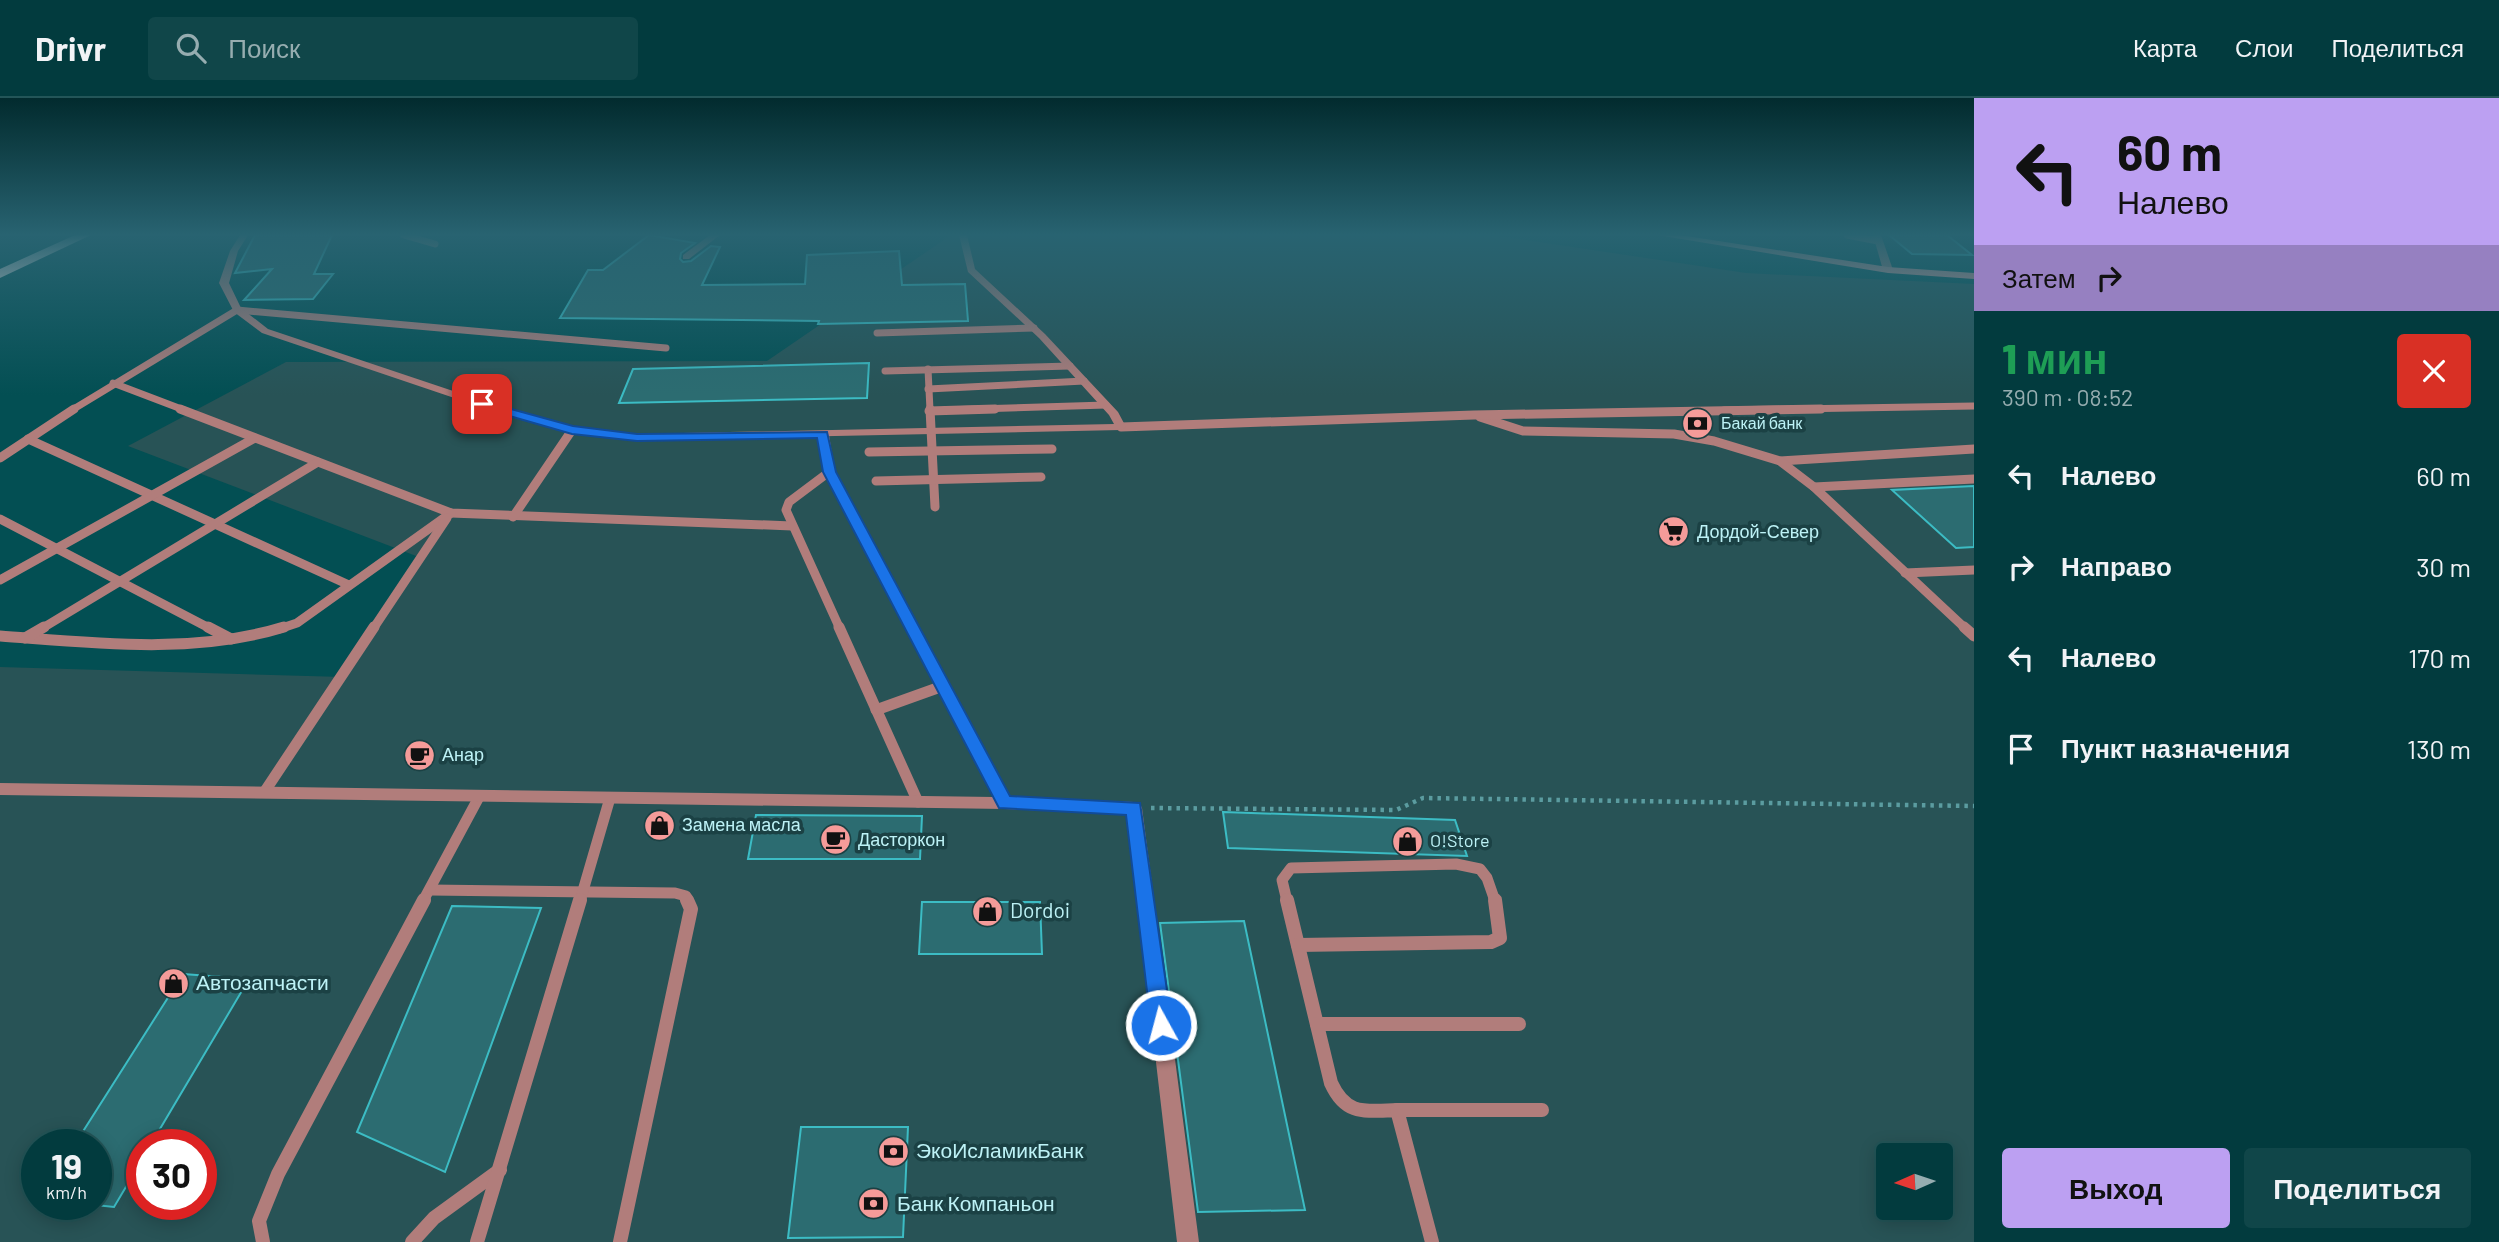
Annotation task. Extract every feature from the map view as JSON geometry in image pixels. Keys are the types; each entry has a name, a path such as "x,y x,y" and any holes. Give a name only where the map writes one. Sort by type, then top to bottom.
{"street":[{"path":"227,288 237,310 265,331 482,404 572,430 637,437 1121,427"},
{"path":"991,288 1070,366 1106,405 1121,427"},
{"path":"823,435 829,472 1005,803"},
{"path":"0,789 1005,803 1134,808 1188,1242"}],"lane":[{"path":"0,457 113,383 237,310 666,348"},
{"path":"877,333 1034,328"},
{"path":"885,371 1070,366"},
{"path":"928,369 935,507"},
{"path":"928,389 1084,382"},
{"path":"113,383 450,513 792,526"},
{"path":"929,411 1106,405"},
{"path":"1121,427 1474,415 1974,406"},
{"path":"1474,415 1522,431 1674,434 1714,441 1780,461 1974,449"},
{"path":"513,517 572,430"},
{"path":"0,580 255,438"},
{"path":"28,439 349,585"},
{"path":"869,452 1052,450"},
{"path":"1780,461 1814,487 1974,636"},
{"path":"25,638 318,462"},
{"path":"829,472 789,502 786,510 918,802"},
{"path":"876,481 1041,477"},
{"path":"1814,487 1974,479"},
{"path":"0,636 130,645 231,639 275,631 296,623 450,513"},
{"path":"265,791 450,513"},
{"path":"0,519 231,639"},
{"path":"1905,573 1974,570"},
{"path":"876,709 943,686"},
{"path":"263,1242 259,1222 278,1174 479,797"},
{"path":"477,1242 610,798"},
{"path":"1298,945 1492,942 1500,938 1500,917 1483,872 1474,866 1291,868 1282,880 1317,1024 1337,1100 1351,1110 1542,1110"},
{"path":"429,890 583,890 675,893 685,896 691,909 620,1242"},
{"path":"1317,1024 1519,1024"},
{"path":"1397,1110 1432,1242"},
{"path":"412,1242 434,1219 500,1170"}],"path":[{"path":"1134,808 1396,810 1423,798 1974,806"}],"shaded area":[{"name":"Dordoi","path":"873,288 1974,288 1974,1242 0,1242 0,667 343,677 424,559 128,446 286,362 767,361"}],"building":[{"path":"254,288 321,288 313,299 244,300"},
{"path":"577,288 965,288 968,321 818,324 819,321 560,318"},
{"path":"869,363 867,398 619,403 633,369"},
{"path":"1974,486 1974,547 1956,548 1892,490"},
{"path":"1223,812 1455,820 1467,856 1228,848"},
{"path":"756,815 922,816 920,859 748,859"},
{"path":"922,902 1040,902 1042,954 919,954"},
{"path":"452,906 541,908 445,1172 357,1132"},
{"path":"1244,921 1305,1210 1198,1212 1160,923"},
{"path":"183,974 249,979 160,1129 126,1129 126,1187 114,1207 112,1129 85,1129"},
{"path":"801,1127 908,1127 903,1237 788,1238"}],"place":[{"name":"Бакай банк","path":"1698,423"},
{"name":"Дордой-Север","path":"1674,532"},
{"name":"Анар","path":"419,755"},
{"name":"Замена масла","path":"659,825"},
{"name":"Дасторкон","path":"835,840"},
{"name":"O!Store","path":"1407,841"},
{"name":"Dordoi","path":"987,911"},
{"name":"Автозапчасти","path":"173,983"},
{"name":"ЭкоИсламикБанк","path":"893,1151"},
{"name":"Банк Компаньон","path":"874,1204"}],"route":[{"path":"482,404 572,430 637,437 823,435 829,472 1005,803 1134,808 1161,1025"}]}
